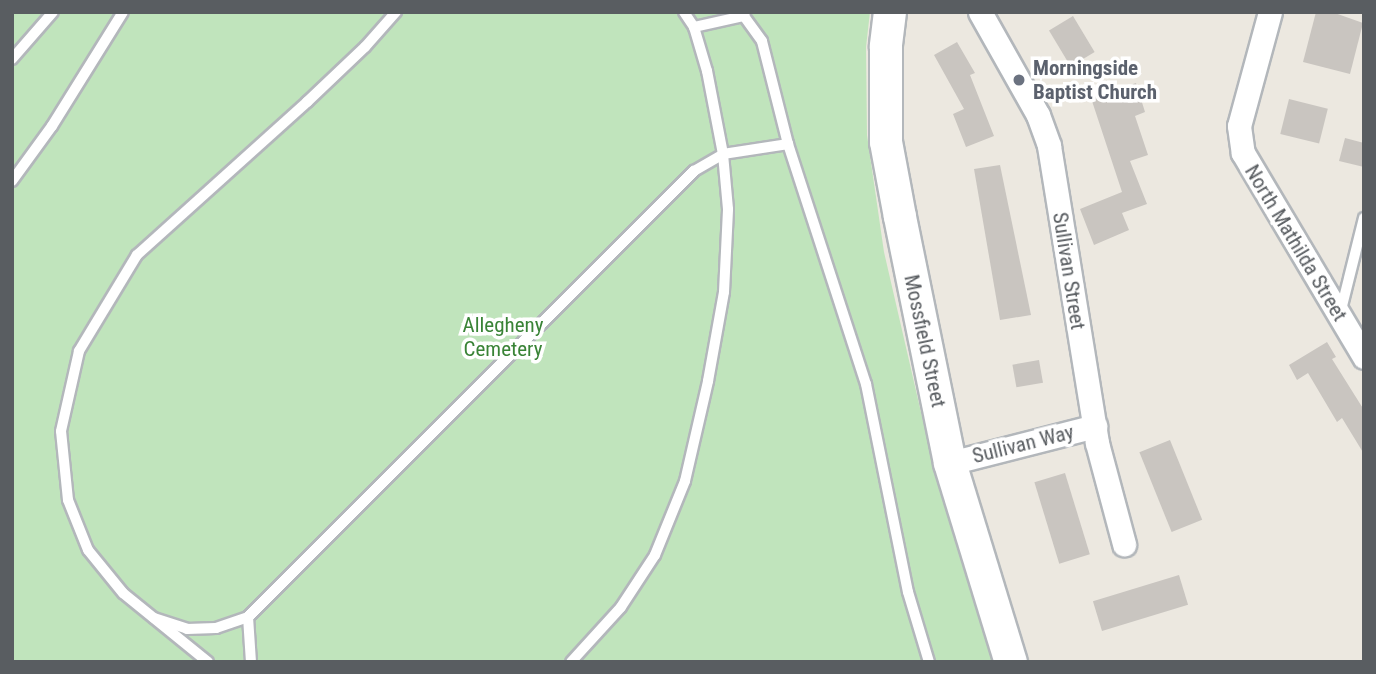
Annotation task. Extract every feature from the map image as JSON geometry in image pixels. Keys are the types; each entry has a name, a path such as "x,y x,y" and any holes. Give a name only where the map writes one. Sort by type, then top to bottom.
{"street":[{"name":"Mossfield Street","path":"890,12 886,47 886,142 950,463 1010,662"},
{"name":"Sullivan Street","path":"980,12 1038,115 1049,146 1095,426 1124,544"},
{"name":"North Mathilda Street","path":"1270,12 1239,126 1243,153 1364,357"},
{"name":"Sullivan Way","path":"950,463 1095,426"}],"lane":[{"path":"12,59 53,12"},
{"path":"12,181 52,126 123,12"},
{"path":"208,662 123,593 88,550 68,500 61,432 79,351 138,255 307,102 365,47 396,12"},
{"path":"571,662 621,607 655,555 685,481 708,381 724,292 728,209 723,154 707,71 694,27 684,12"},
{"path":"694,27 745,14 762,41 788,144 866,384 908,592 929,662"},
{"path":"154,618 187,629 216,628 248,617 694,171 723,154 788,144"},
{"path":"1339,317 1364,218"},
{"path":"248,617 251,662"}],"green space":[{"name":"Allegheny Cemetery","path":"12,12 870,12 866,47 867,135 884,252 926,434 994,662 12,662"}],"building":[{"path":"1316,12 1332,12 1363,23 1350,74 1303,62"},
{"path":"1073,16 1095,52 1071,66 1049,30"},
{"path":"957,42 975,73 970,75 994,136 966,147 953,114 964,109 934,55"},
{"path":"1136,83 1145,112 1135,116 1148,155 1130,161 1147,204 1122,213 1129,230 1094,245 1080,209 1122,192 1091,98"},
{"path":"1289,99 1328,109 1319,144 1280,134"},
{"path":"1345,138 1364,143 1364,167 1339,161"},
{"path":"1000,165 1031,315 1000,320 974,169"},
{"path":"1327,342 1336,357 1332,359 1364,410 1364,454 1342,418 1337,422 1308,373 1297,380 1289,365"},
{"path":"1039,360 1043,383 1016,387 1012,365"},
{"path":"1170,440 1202,520 1172,532 1139,452"},
{"path":"1065,473 1090,554 1059,564 1034,482"},
{"path":"1179,575 1188,605 1102,631 1093,601"}],"place":[{"name":"Morningside Baptist Church","path":"1019,80"}]}
